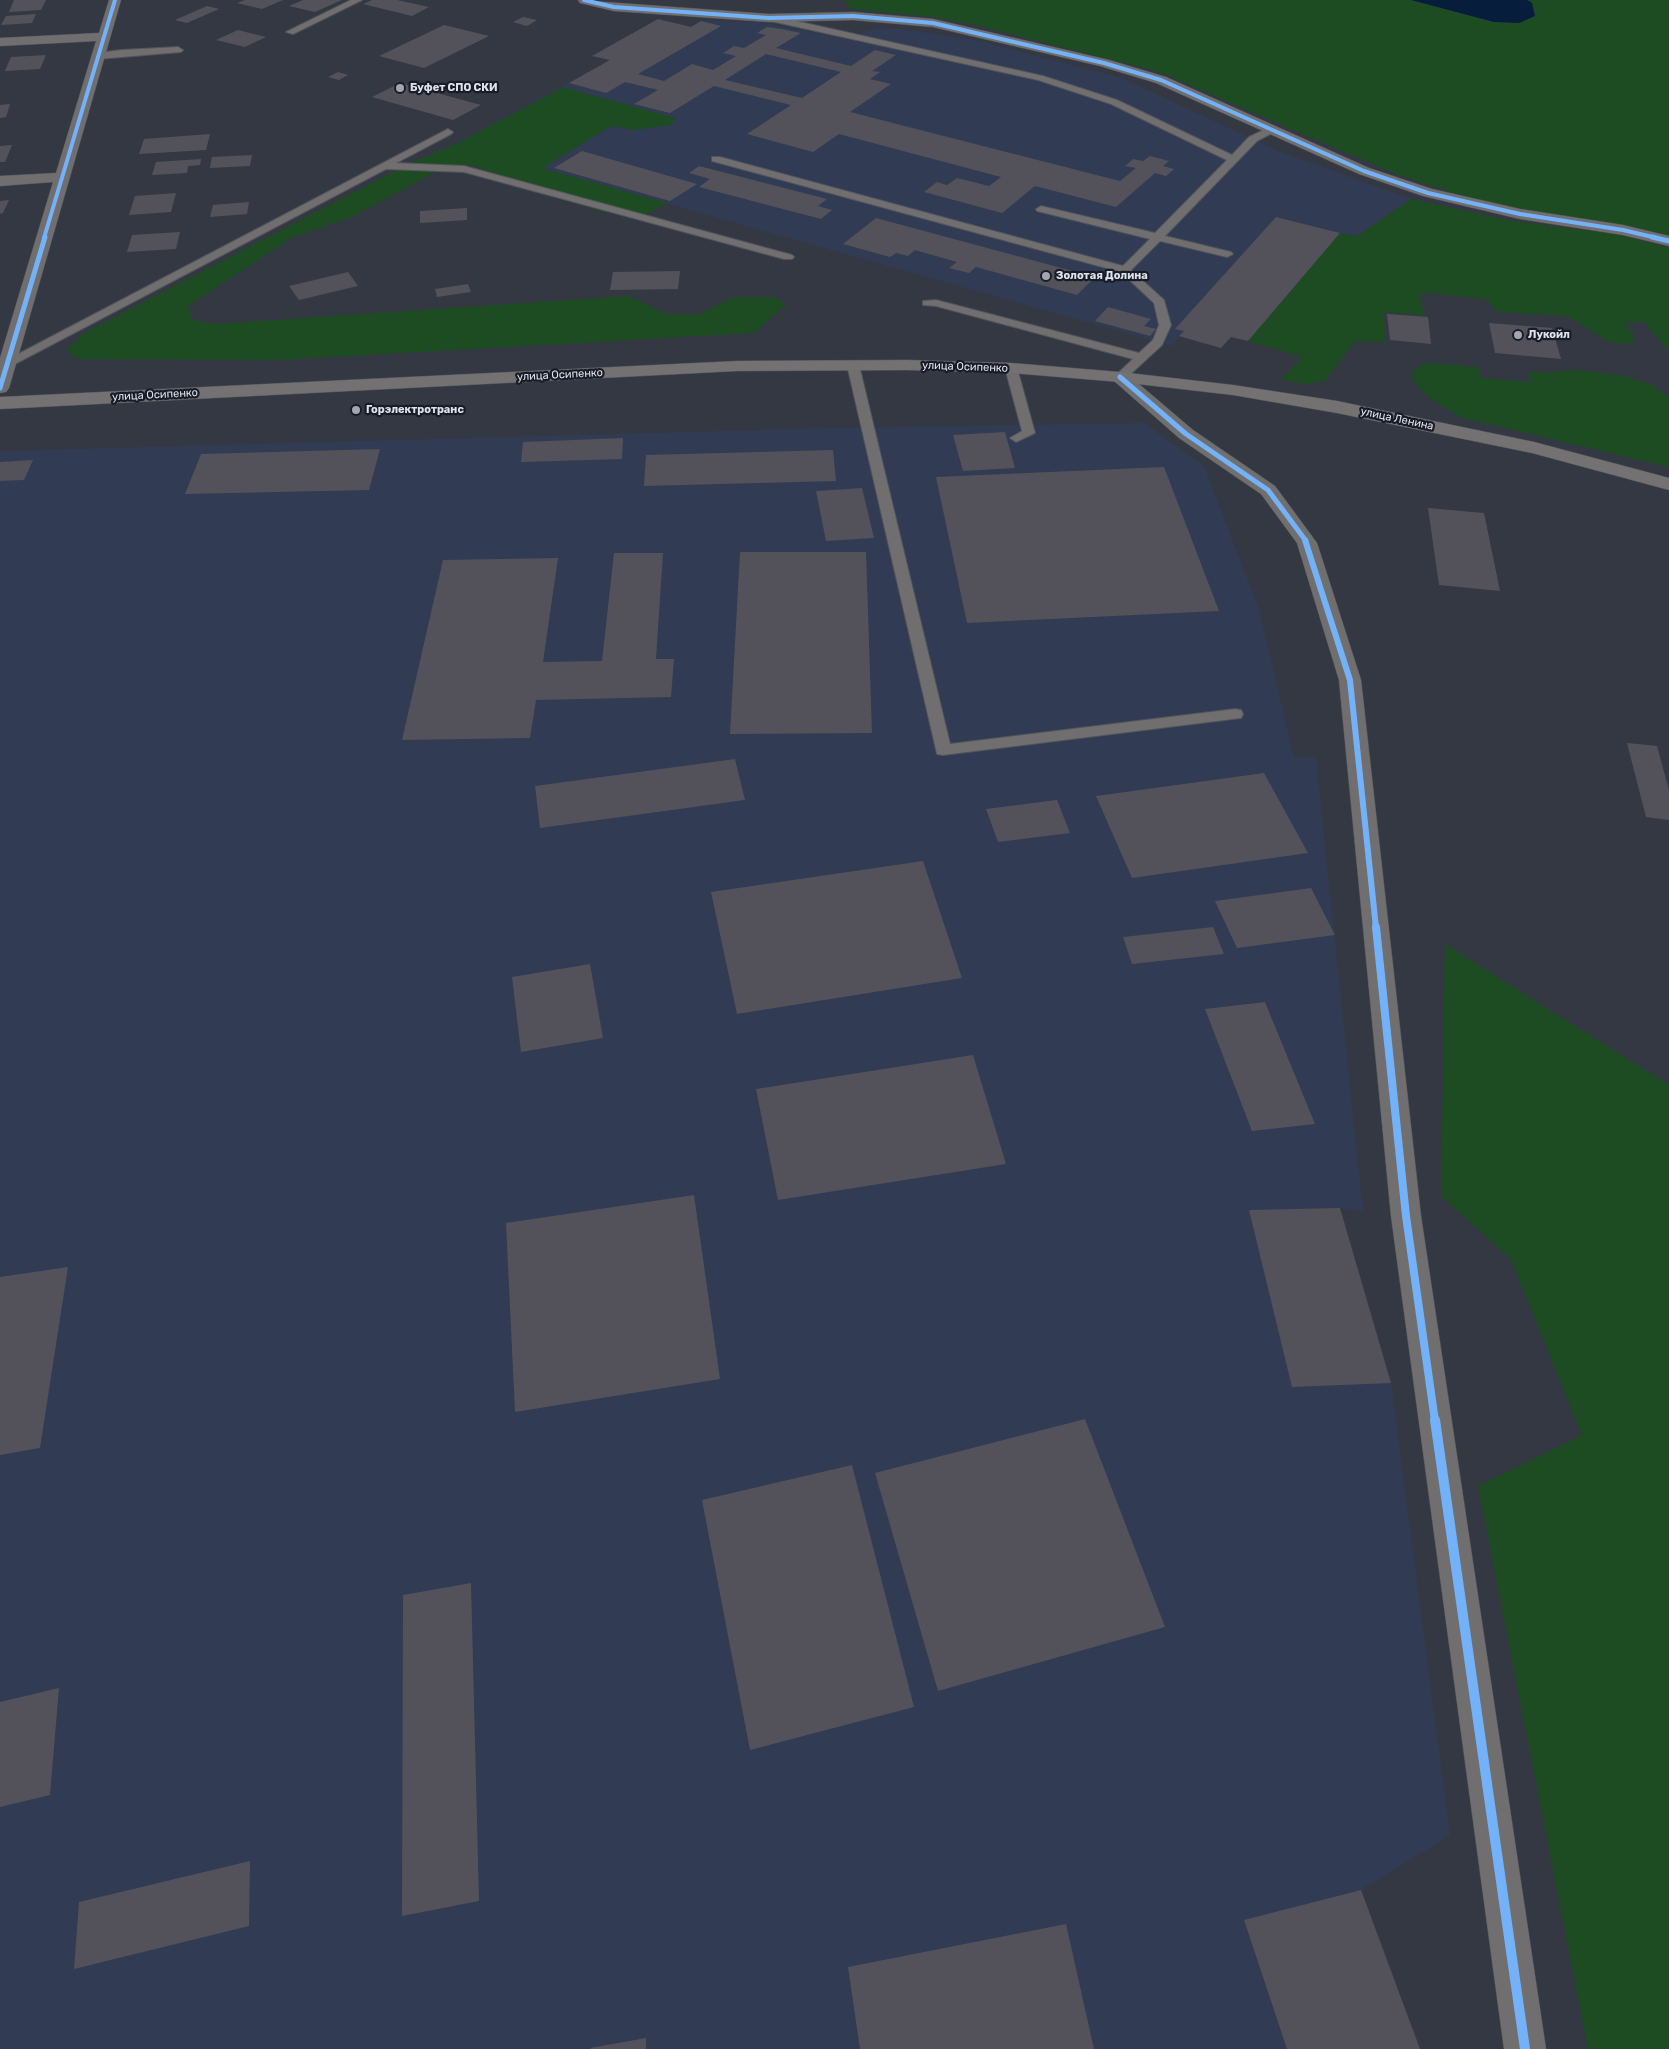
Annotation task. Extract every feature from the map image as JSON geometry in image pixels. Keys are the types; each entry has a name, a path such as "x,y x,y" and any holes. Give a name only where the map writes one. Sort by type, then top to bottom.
{"main road":[{"name":"улица Осипенко","path":"0,403 737,366 853,365 1011,368 1120,377"},
{"name":"улица Ленина","path":"1120,377 1233,390 1338,407 1534,448 1669,484"}],"street":[{"path":"0,388 115,0"},
{"path":"584,0 614,7 769,18 853,16 933,24 1104,64 1161,80 1364,171 1428,193 1520,214 1624,230 1669,242"},
{"path":"0,42 104,37"},
{"path":"0,181 63,177"},
{"path":"1120,377 1186,434 1268,490 1307,543 1350,680 1406,1216 1525,2049"}],"lane":[{"path":"290,32 358,0"},
{"path":"769,18 1040,78 1114,102 1233,160"},
{"path":"98,56 178,50"},
{"path":"1125,270 1253,140 1271,130"},
{"path":"9,362 448,132"},
{"path":"716,159 1125,270 1160,302 1165,325 1158,342 1120,377"},
{"path":"381,167 419,166 464,169 788,257"},
{"path":"1041,209 1227,254"},
{"path":"927,303 936,303 1141,357"},
{"path":"853,365 943,750 1235,714"},
{"path":"1011,368 1029,433 1016,438"}],"shaded area":[{"path":"1411,0 1527,0 1532,3 1535,16 1519,23 1494,22"},
{"path":"658,19 690,27 701,21 761,22 849,40 867,30 893,28 970,39 1122,78 1278,151 1411,199 1357,236 1340,233 1248,341 1231,337 1221,348 1179,337 1172,346 456,144 609,61 592,56"},
{"path":"1144,423 1204,466 1259,609 1294,758 1316,758 1363,1211 1340,1208 1391,1383 1450,1835 1361,1890 1420,2049 0,2049 0,451 833,428"}],"green space":[{"path":"845,0 1411,0 1494,22 1519,23 1535,16 1532,3 1527,0 1669,0 1669,236 1630,226 1526,210 1467,197 1398,175 1159,72 972,24 924,16 851,9"},
{"path":"563,87 676,118 671,125 634,130 611,126 543,168 667,203 645,215 602,212 472,165 446,166 352,217 293,237 188,306 192,320 216,324 629,296 667,314 700,314 733,297 775,297 786,304 754,333 278,360 78,359 66,351 84,333 412,162 456,144"},
{"path":"1411,199 1513,221 1620,235 1669,248 1669,352 1644,322 1624,323 1634,335 1633,342 1619,344 1609,342 1567,316 1498,312 1486,299 1420,292 1424,315 1384,312 1385,342 1355,341 1325,381 1306,384 1281,380 1302,357 1248,341 1340,233 1357,236"},
{"path":"1427,363 1478,367 1481,378 1530,382 1529,371 1548,373 1575,370 1621,375 1650,384 1669,397 1669,467 1460,417 1428,397 1411,378 1416,368"},
{"path":"1445,944 1669,1085 1669,2049 1588,2049 1478,1486 1582,1435 1511,1259 1441,1196"}],"building":[{"path":"14,0 46,0 41,10 9,12"},
{"path":"245,0 283,0 262,9 237,3"},
{"path":"303,0 342,0 315,12 289,6"},
{"path":"372,0 397,0 429,7 412,16 363,4"},
{"path":"207,6 219,9 187,23 175,20"},
{"path":"36,14 32,23 1,25 6,16"},
{"path":"523,17 537,20 527,26 513,22"},
{"path":"658,19 691,27 701,21 721,26 638,74 664,81 692,64 713,70 736,56 723,53 734,46 744,48 766,35 757,33 767,27 782,29 801,33 776,48 851,66 875,50 896,55 872,71 880,72 870,79 891,84 850,112 1120,181 1136,168 1125,166 1133,159 1143,161 1150,156 1169,161 1163,166 1174,169 1166,176 1155,173 1116,207 1035,186 1002,213 924,192 937,182 947,185 957,178 989,186 1001,177 839,134 813,152 747,134 791,105 714,86 670,113 634,104 658,90 625,82 606,93 569,83 610,60 592,56","holes":["766,54 841,72 802,98 725,80"]},
{"path":"444,25 489,36 424,68 379,56"},
{"path":"238,30 266,37 245,47 216,40"},
{"path":"46,55 40,69 5,71 11,57"},
{"path":"338,72 348,75 339,80 328,77"},
{"path":"400,83 481,105 453,120 372,97"},
{"path":"10,104 6,117 0,118 0,105"},
{"path":"210,134 206,150 139,154 144,139"},
{"path":"12,145 5,162 0,162 0,146"},
{"path":"582,151 697,184 670,201 554,168"},
{"path":"252,155 250,166 210,168 212,157"},
{"path":"201,159 200,165 188,166 187,173 152,175 156,162"},
{"path":"699,166 827,199 818,206 832,210 821,219 699,187 710,179 689,173"},
{"path":"176,193 171,212 129,215 135,196"},
{"path":"9,200 3,213 0,214 0,201"},
{"path":"249,202 247,214 210,217 213,205"},
{"path":"467,208 467,220 420,223 420,211"},
{"path":"1276,217 1340,233 1248,341 1231,337 1221,348 1179,336 1184,331 1175,329"},
{"path":"876,218 1095,277 1077,295 976,267 969,273 949,268 957,262 915,250 908,256 896,253 890,257 843,244"},
{"path":"180,232 176,249 127,252 132,235"},
{"path":"680,271 678,289 610,290 613,272"},
{"path":"348,272 358,286 299,300 289,286"},
{"path":"468,284 471,292 437,297 435,289"},
{"path":"1108,307 1151,319 1144,326 1156,329 1150,336 1095,321"},
{"path":"1387,314 1428,317 1431,344 1390,340"},
{"path":"1489,323 1552,328 1561,359 1495,353"},
{"path":"1005,432 1015,468 963,471 953,435"},
{"path":"623,438 622,459 521,462 523,442"},
{"path":"380,449 369,490 185,494 201,454"},
{"path":"833,450 836,481 644,486 646,455"},
{"path":"33,460 24,480 0,481 0,462"},
{"path":"1164,467 1219,611 967,623 936,477"},
{"path":"862,488 874,538 826,541 816,491"},
{"path":"1428,508 1484,513 1500,591 1439,585"},
{"path":"740,552 866,552 872,733 730,734"},
{"path":"614,553 663,553 656,659 674,659 671,697 536,700 530,738 402,740 443,560 558,558 543,662 602,661"},
{"path":"1627,743 1657,746 1669,790 1669,820 1646,817"},
{"path":"735,759 745,800 540,828 535,786"},
{"path":"1264,773 1308,853 1132,878 1096,796"},
{"path":"1057,800 1070,833 998,842 986,809"},
{"path":"923,861 962,978 737,1014 711,892"},
{"path":"1311,888 1335,935 1237,948 1215,901"},
{"path":"1213,927 1224,954 1132,964 1123,937"},
{"path":"590,964 603,1038 521,1052 512,977"},
{"path":"1265,1002 1315,1124 1252,1131 1205,1009"},
{"path":"973,1055 1006,1164 778,1200 756,1089"},
{"path":"694,1195 720,1379 515,1412 506,1223"},
{"path":"1340,1208 1391,1383 1292,1387 1249,1210"},
{"path":"68,1267 40,1448 0,1455 0,1277"},
{"path":"1085,1419 1165,1627 938,1691 875,1473"},
{"path":"852,1465 914,1707 750,1750 702,1500"},
{"path":"471,1583 479,1901 402,1916 403,1595"},
{"path":"59,1688 50,1795 0,1807 0,1702"},
{"path":"250,1861 249,1926 74,1969 79,1902"},
{"path":"1361,1890 1420,2049 1287,2049 1244,1920"},
{"path":"1066,1924 1094,2049 860,2049 848,1967"},
{"path":"646,2038 646,2049 590,2048"}],"cycle path":[{"path":"0,388 115,0"},
{"path":"584,0 614,7 769,18 853,16 933,23 1104,63 1161,80 1364,171 1428,193 1520,214 1623,230 1669,241"},
{"path":"1120,377 1186,434 1268,490 1307,543 1350,680 1406,1216 1525,2049"}],"place":[{"name":"Буфет СПО СКИ","path":"400,88"},
{"name":"Золотая Долина","path":"1046,276"},
{"name":"Лукойл","path":"1518,335"},
{"name":"Горэлектротранс","path":"356,410"}]}
